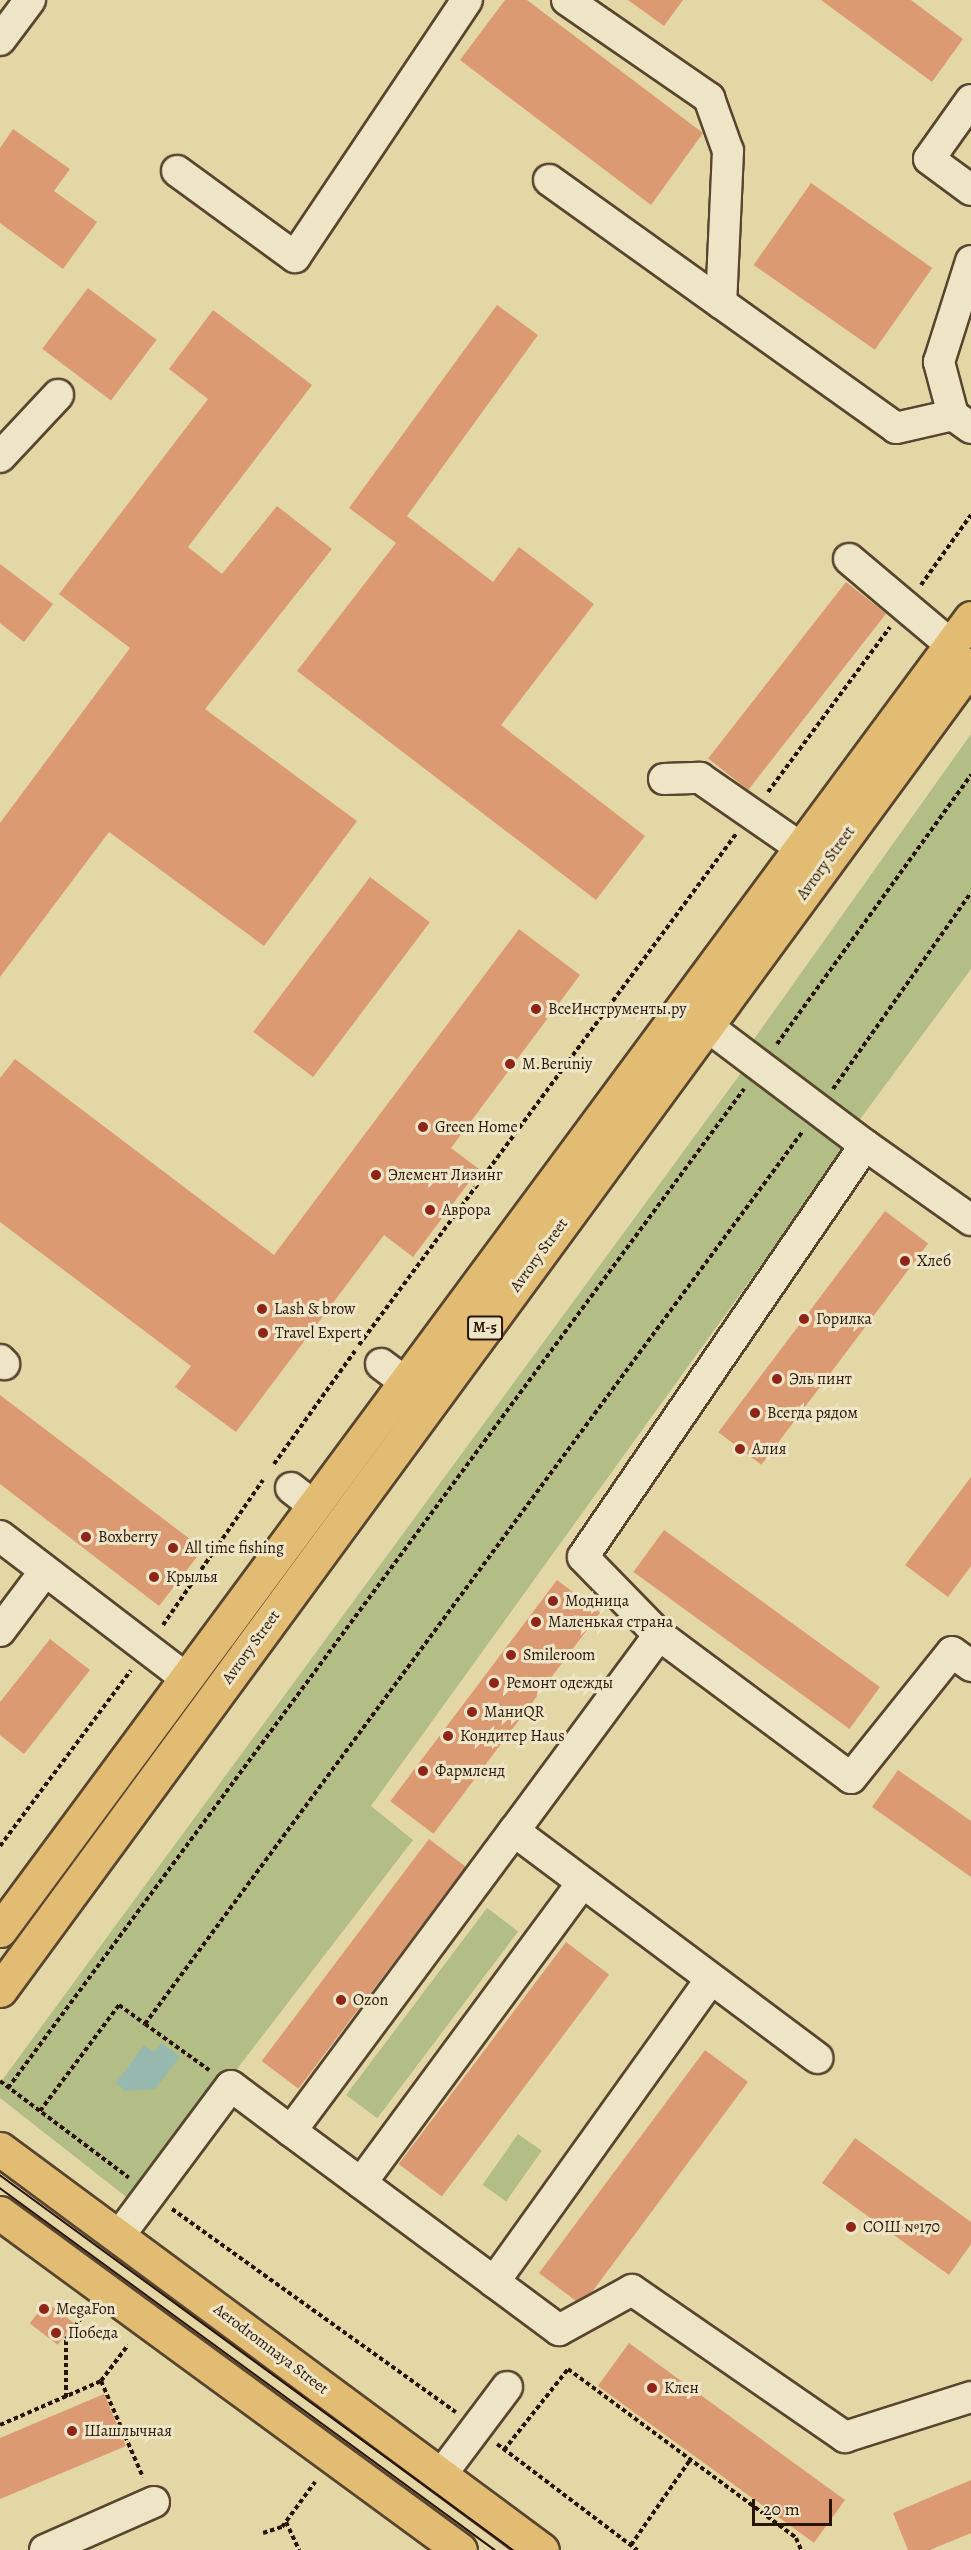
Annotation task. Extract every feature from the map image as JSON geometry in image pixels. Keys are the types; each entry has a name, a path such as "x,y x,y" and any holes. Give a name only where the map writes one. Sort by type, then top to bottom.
{"main road":[{"name":"Avrory Street","path":"0,1990 707,1026 961,655 971,618"},
{"name":"Avrory Street","path":"0,1930 186,1678 302,1497 393,1373 801,848 961,655"},
{"name":"Aerodromnaya Street","path":"0,2149 542,2550"},
{"path":"0,2213 460,2550"}],"lane":[{"path":"0,40 30,0"},
{"path":"177,171 295,257 467,0"},
{"path":"567,0 709,98 728,152 721,303"},
{"path":"971,100 929,159 971,190"},
{"path":"549,180 896,428 962,422 939,362 971,261"},
{"path":"0,457 58,394"},
{"path":"849,559 961,655"},
{"path":"664,779 700,778 801,848"},
{"path":"707,1026 971,1220"},
{"path":"866,1145 583,1557 659,1635 850,1778 952,1652 971,1666"},
{"path":"0,1536 186,1678"},
{"path":"0,1631 45,1571"},
{"path":"291,2131 659,1635"},
{"path":"514,1831 817,2058"},
{"path":"361,2183 582,1883"},
{"path":"494,2282 710,1980"},
{"path":"119,2236 231,2086 559,2330 632,2290 845,2437 971,2397"},
{"path":"441,2475 507,2386"},
{"path":"45,2550 154,2502"}],"path":[{"path":"0,1846 148,1648 395,1293 753,813 971,515"},
{"path":"8,2088 761,1066 971,775"},
{"path":"145,2024 819,1109 971,893"},
{"path":"40,2111 119,2005 231,2086"},
{"path":"0,2081 149,2193 476,2427 638,2550"},
{"path":"66,2397 66,2339 85,2313"},
{"path":"0,2425 101,2381 128,2345"},
{"path":"504,2450 568,2369 796,2538 801,2550"},
{"path":"101,2381 154,2502"},
{"path":"631,2545 690,2460"},
{"path":"263,2533 286,2522 315,2482"},
{"path":"286,2522 299,2550"}],"green space":[{"path":"971,734 971,969 858,1122 752,1042"},
{"path":"749,1062 852,1139 371,1806 413,1840 134,2203 0,2098 0,2083"},
{"path":"487,1908 518,1931 377,2118 346,2095"},
{"path":"518,2134 542,2151 506,2201 482,2185"}],"water":[{"path":"162,2043 180,2057 155,2089 125,2091 116,2083 144,2045 154,2052"}],"building":[{"path":"505,0 527,0 703,133 651,205 460,60"},
{"path":"628,0 683,0 664,26"},
{"path":"821,0 911,0 963,39 932,82"},
{"path":"13,129 70,169 54,191 97,222 63,269 0,223 0,148"},
{"path":"811,183 932,268 875,350 754,265"},
{"path":"88,288 157,340 111,400 42,349"},
{"path":"497,305 538,335 407,516 493,582 519,547 594,604 501,725 645,836 596,900 297,671 396,543 349,508"},
{"path":"213,310 312,385 188,547 222,574 277,506 332,549 205,709 357,821 264,946 109,832 0,977 0,823 130,648 59,594 208,399 169,369"},
{"path":"0,564 53,604 24,642 0,623"},
{"path":"846,582 886,613 748,790 708,759"},
{"path":"370,877 430,922 313,1077 253,1032"},
{"path":"519,929 580,975 451,1148 479,1169 413,1257 384,1235 236,1432 175,1387 191,1366 0,1222 0,1078 15,1059 274,1255"},
{"path":"885,1211 928,1243 761,1465 718,1432"},
{"path":"0,1395 203,1549 159,1606 0,1484"},
{"path":"971,1477 971,1566 948,1597 905,1565"},
{"path":"664,1530 880,1687 849,1729 633,1572"},
{"path":"557,1580 600,1612 433,1834 390,1801"},
{"path":"50,1639 90,1670 24,1754 0,1735 0,1702"},
{"path":"898,1770 971,1821 971,1877 872,1807"},
{"path":"429,1839 466,1867 298,2089 262,2061"},
{"path":"566,1942 609,1974 442,2197 399,2164"},
{"path":"705,2050 748,2082 592,2292 576,2301 539,2273"},
{"path":"855,2138 971,2222 971,2244 949,2275 822,2183"},
{"path":"46,2302 74,2323 58,2345 30,2324"},
{"path":"629,2343 845,2500 814,2543 598,2386"},
{"path":"104,2394 126,2446 0,2499 0,2438"},
{"path":"971,2480 971,2533 930,2550 908,2550 893,2513"}],"tram line":[{"path":"0,2175 513,2550"},
{"path":"0,2188 495,2550"}],"place":[{"name":"ВсеИнструменты.ру","path":"536,1009"},
{"name":"M.Beruniy","path":"510,1064"},
{"name":"Green Home","path":"423,1127"},
{"name":"Элемент Лизинг","path":"376,1175"},
{"name":"Аврора","path":"430,1210"},
{"name":"Хлеб","path":"905,1261"},
{"name":"Lash & brow","path":"262,1309"},
{"name":"Горилка","path":"804,1319"},
{"name":"Travel Expert","path":"263,1333"},
{"name":"Эль пинт","path":"777,1379"},
{"name":"Всегда рядом","path":"755,1413"},
{"name":"Алия","path":"740,1449"},
{"name":"Boxberry","path":"86,1537"},
{"name":"All time fishing","path":"173,1548"},
{"name":"Крылья","path":"154,1577"},
{"name":"Модница","path":"553,1601"},
{"name":"Маленькая страна","path":"536,1622"},
{"name":"Smileroom","path":"511,1655"},
{"name":"Ремонт одежды","path":"494,1683"},
{"name":"МаниQR","path":"472,1712"},
{"name":"Кондитер Haus","path":"448,1736"},
{"name":"Фармленд","path":"423,1771"},
{"name":"Ozon","path":"341,2000"},
{"name":"СОШ №170","path":"851,2227"},
{"name":"MegaFon","path":"44,2309"},
{"name":"Победа","path":"56,2333"},
{"name":"Клен","path":"652,2388"},
{"name":"Шашлычная","path":"72,2431"}]}
